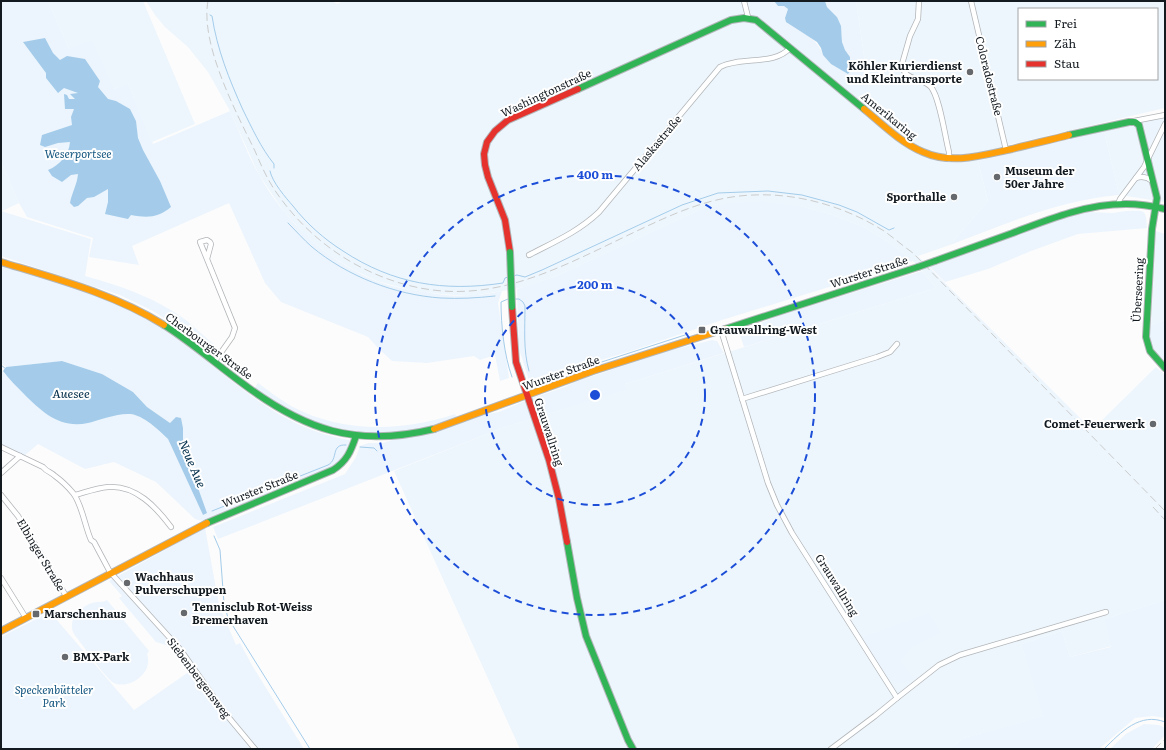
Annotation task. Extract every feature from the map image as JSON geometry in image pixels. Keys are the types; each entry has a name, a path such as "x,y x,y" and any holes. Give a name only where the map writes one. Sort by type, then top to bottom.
{"street":[{"path":"744,1 748,17"},
{"path":"919,1 918,18 910,36 902,64 903,72 910,77 927,83 935,93 949,152 949,160"},
{"name":"Coloradostraße","path":"972,1 1006,150"},
{"name":"Washingtonstraße","path":"527,395 516,362 513,331 509,238 504,217 484,169 483,157 487,143 500,126 508,120 731,20 739,17 748,17"},
{"name":"Amerikaring","path":"748,17 756,20 906,144 918,152 934,157 949,160 976,157 1134,121"},
{"name":"Alaskastraße","path":"528,255 573,233 599,212 720,67 734,61 776,58 785,54 790,48"},
{"path":"1134,121 1165,115"},
{"path":"1134,121 1139,125 1148,159 1157,198 1156,206"},
{"path":"1118,204 1144,167 1165,124"},
{"path":"1136,178 1144,177 1149,178 1152,181"},
{"name":"Wurster Straße","path":"1,631 110,572 217,517 340,467 351,453 356,436 391,436 426,432 593,371 918,267 1080,210 1118,204 1156,206 1165,209"},
{"name":"Überseering","path":"1156,206 1152,229 1146,337 1149,352 1165,368"},
{"path":"207,258 235,328 232,337 215,361"},
{"name":"Cherbourger Straße","path":"1,262 81,286 118,300 169,328 265,400 296,419 323,430 356,436"},
{"name":"Grauwallring","path":"720,330 768,483 784,520 897,698"},
{"path":"742,399 877,357 890,352 897,344"},
{"name":"Grauwallring","path":"527,395 559,499 575,590 586,636 628,740 634,749"},
{"path":"1,447 43,467 46,471 65,484 75,495 103,488 118,487 134,492 147,500 163,515 172,527"},
{"path":"1,473 20,456"},
{"name":"Elbinger Straße","path":"1,495 18,516 66,596"},
{"name":"Siebenbergensweg","path":"75,495 91,540 94,542 110,572 180,650 225,713 255,749"},
{"path":"1,578 26,618"},
{"path":"831,749 939,665 960,655 1106,612"}],"shaded area":[{"path":"48,1 143,1 195,124 152,142 128,83 114,89 69,49"},
{"path":"146,1 332,1 337,4 344,1 747,1 751,14 872,110 856,1 1165,1 1165,108 1007,145 1009,153 978,161 988,201 950,245 918,256 1092,430 1156,367 1165,375 1165,600 1104,619 1112,646 1070,657 1062,631 1021,644 1044,716 964,738 949,749 520,749 394,471 505,427 626,390 625,384 936,288 913,261 894,246 864,227 830,214 800,206 699,210 554,277 524,287 502,291 471,296 441,294 410,290 377,281 352,269 328,254 305,235 285,213 259,175 229,109 208,72 188,47 165,27"},
{"path":"1165,115 1165,202 1119,195 1104,131 1135,126 1144,160"},
{"path":"1,161 19,203 2,211 1,211"},
{"path":"1156,231 1165,234 1165,320 1151,325"}],"green space":[{"path":"1,1 48,1 69,49 92,40 114,89 128,83 153,144 230,111 255,167 275,200 299,229 313,242 343,264 376,281 407,289 455,296 480,295 502,291 498,303 509,378 500,381 495,355 480,360 474,356 427,363 392,361 368,337 281,302 265,283 229,203 132,246 139,265 89,257 93,238 27,217 19,203 1,161"},
{"path":"747,1 774,1 778,6 784,6 788,9 785,18 794,27 815,41 821,49 823,55 850,71 850,57 842,42 842,35 837,17 827,7 825,1 856,1 872,111 751,14"},
{"path":"1165,115 1149,150 1142,119"},
{"path":"1104,131 1119,195 1054,207 1012,221 950,245 988,201 978,161"},
{"path":"761,201 800,206 830,214 864,227 894,246 913,261 722,320 634,350 529,380 519,349 517,289 554,277 699,210 729,203"},
{"path":"1,211 91,239 85,276 112,284 151,299 187,321 219,349 210,351 181,329 153,311 120,295 1,256"},
{"path":"1126,211 1143,212 1146,217 1147,228 1078,234 988,269 945,282 930,267 1059,219 1089,212 1113,213"},
{"path":"1,265 78,289 115,303 133,312 176,338 245,391 293,422 320,433 350,440 346,455 342,461 330,470 202,521 195,519 156,482 114,462 85,469 38,444 24,456 1,444 1,369 5,374 86,423 118,414 134,415 145,420 168,439 203,515 206,513 183,446 183,428 170,423 147,407 133,392 102,374 62,361 6,367 1,363"},
{"path":"922,271 936,288 744,347 739,332 778,316"},
{"path":"1165,320 1165,363 1151,346 1149,331 1151,325"},
{"path":"712,340 717,341 724,353 625,384 627,390 505,427 218,539 213,527 345,474 356,457 360,446 368,443 383,443 428,434 481,415 499,412 575,382 668,351"},
{"path":"258,383 291,406 310,415 351,425 372,427 414,424 455,414 457,418 415,430 373,433 352,431 311,421 290,412 255,388"},
{"name":"Speckenbütteler Park","path":"205,528 219,605 236,645 240,643 253,667 304,749 1,749 1,637 50,612 134,710 190,671 166,645 156,642 119,598 122,596 109,581"},
{"path":"107,600 149,651 147,654 147,667 142,675 132,683 121,685 110,680 74,634 72,629 73,620 79,611 92,603"},
{"path":"1165,600 1165,718 1153,716 1135,718 1099,749 949,749 964,738 1043,716 1021,644 1062,631 1070,657 1111,647 1104,619"},
{"path":"928,613 941,633 912,647 900,660 913,679 904,683 896,683 889,679 877,664 863,639 868,635"},
{"path":"1144,724 1159,725 1165,728 1165,735 1152,749 1110,749 1126,734"}],"water":[{"path":"774,1 825,1 827,7 837,17 841,26 842,42 850,57 850,71 848,74 831,64 823,55 817,42 786,22 785,18 788,9 784,6 778,6"},
{"name":"Weserportsee","path":"45,38 53,53 60,60 67,56 85,59 100,81 98,87 108,99 116,101 130,109 136,121 138,138 143,150 160,181 171,207 166,211 152,216 142,217 131,215 128,219 105,214 108,202 108,189 94,197 87,198 78,206 74,207 70,203 78,174 71,175 62,182 52,176 48,170 63,159 68,151 70,142 58,143 45,147 40,145 42,135 72,125 71,117 74,109 65,109 64,94 67,95 69,99 75,99 70,94 78,93 64,88 58,93 46,78 46,73 23,42"},
{"name":"Auesee","path":"62,361 102,374 133,392 147,407 170,423 176,417 181,418 183,428 183,446 207,513 203,515 168,439 160,431 140,417 125,414 78,424 69,424 60,421 52,418 38,407 3,371 6,367"}],"waterway":[{"path":"210,15 212,16 220,52 233,87 257,138 274,164 274,168"},
{"path":"270,171 276,185 316,231 343,251 381,271 400,278 440,286 481,286 503,283 505,278 508,277"},
{"path":"513,276 517,275 525,277 682,205 718,193 768,191 802,195 839,205 857,212 889,230 894,228"},
{"path":"288,223 309,244 340,267 389,288 406,293 441,298 495,296"},
{"path":"508,299 501,302 505,350 512,377"},
{"path":"514,299 519,299 525,306 525,347 529,371"},
{"path":"532,381 565,370 580,369 688,334"},
{"name":"Neue Aue","path":"1,365 6,369"},
{"path":"212,511 328,465 333,459 336,449 341,445 346,445"},
{"path":"360,447 374,448 377,451"},
{"name":"Neue Aue","path":"214,536 220,550 224,603 228,618 310,749"},
{"name":"Neue Aue","path":"1104,749 1117,736 1132,725 1147,720 1165,722"}],"railway":[{"path":"208,1 207,18 209,37 221,78 270,182 285,205 307,229 331,249 359,266 373,273 410,286 445,291 479,290 511,284 543,274 682,211 724,198 771,195 788,196 822,203 869,222 884,231 913,253 1165,511"},
{"path":"1153,507 1165,520"},
{"path":"1155,749 1165,739"}],"traffic: fast":[{"path":"578,89 731,20 744,18 756,20 864,109"},
{"path":"1069,135 1129,122 1135,122 1139,125 1157,198 1152,229 1146,337 1150,351 1165,368"},
{"path":"935,261 1052,218 1081,210 1126,204 1146,205 1165,209"},
{"path":"510,252 512,307"},
{"path":"918,267 935,261"},
{"path":"725,329 918,267"},
{"path":"164,325 265,399 287,413 309,423 332,431 355,435 380,436 406,434 434,429"},
{"path":"207,523 333,470 338,467 348,455 356,436"},
{"path":"567,542 577,598 586,636 633,749"}],"traffic: slow":[{"path":"864,109 907,144 923,152 945,158 968,158 979,156 1069,135"},
{"path":"1,262 85,288 125,304 164,325"},
{"path":"434,429 593,371 725,329"},
{"path":"1,631 207,523"}],"traffic: jam":[{"path":"510,252 505,220 488,177 485,165 484,154 487,142 495,131 508,120 578,89"},
{"path":"512,307 516,362 549,460 559,499 567,542"}],"place":[{"name":"Köhler Kurierdienst und Kleintransporte","path":"970,72"},
{"name":"Museum der 50er Jahre","path":"997,177"},
{"name":"Sporthalle","path":"954,197"},
{"name":"Grauwallring-West","path":"702,330"},
{"name":"Comet-Feuerwerk","path":"1153,424"},
{"name":"Wachhaus Pulverschuppen","path":"127,583"},
{"name":"Tennisclub Rot-Weiss Bremerhaven","path":"184,613"},
{"name":"Marschenhaus","path":"36,614"},
{"name":"BMX-Park","path":"65,657"}]}
